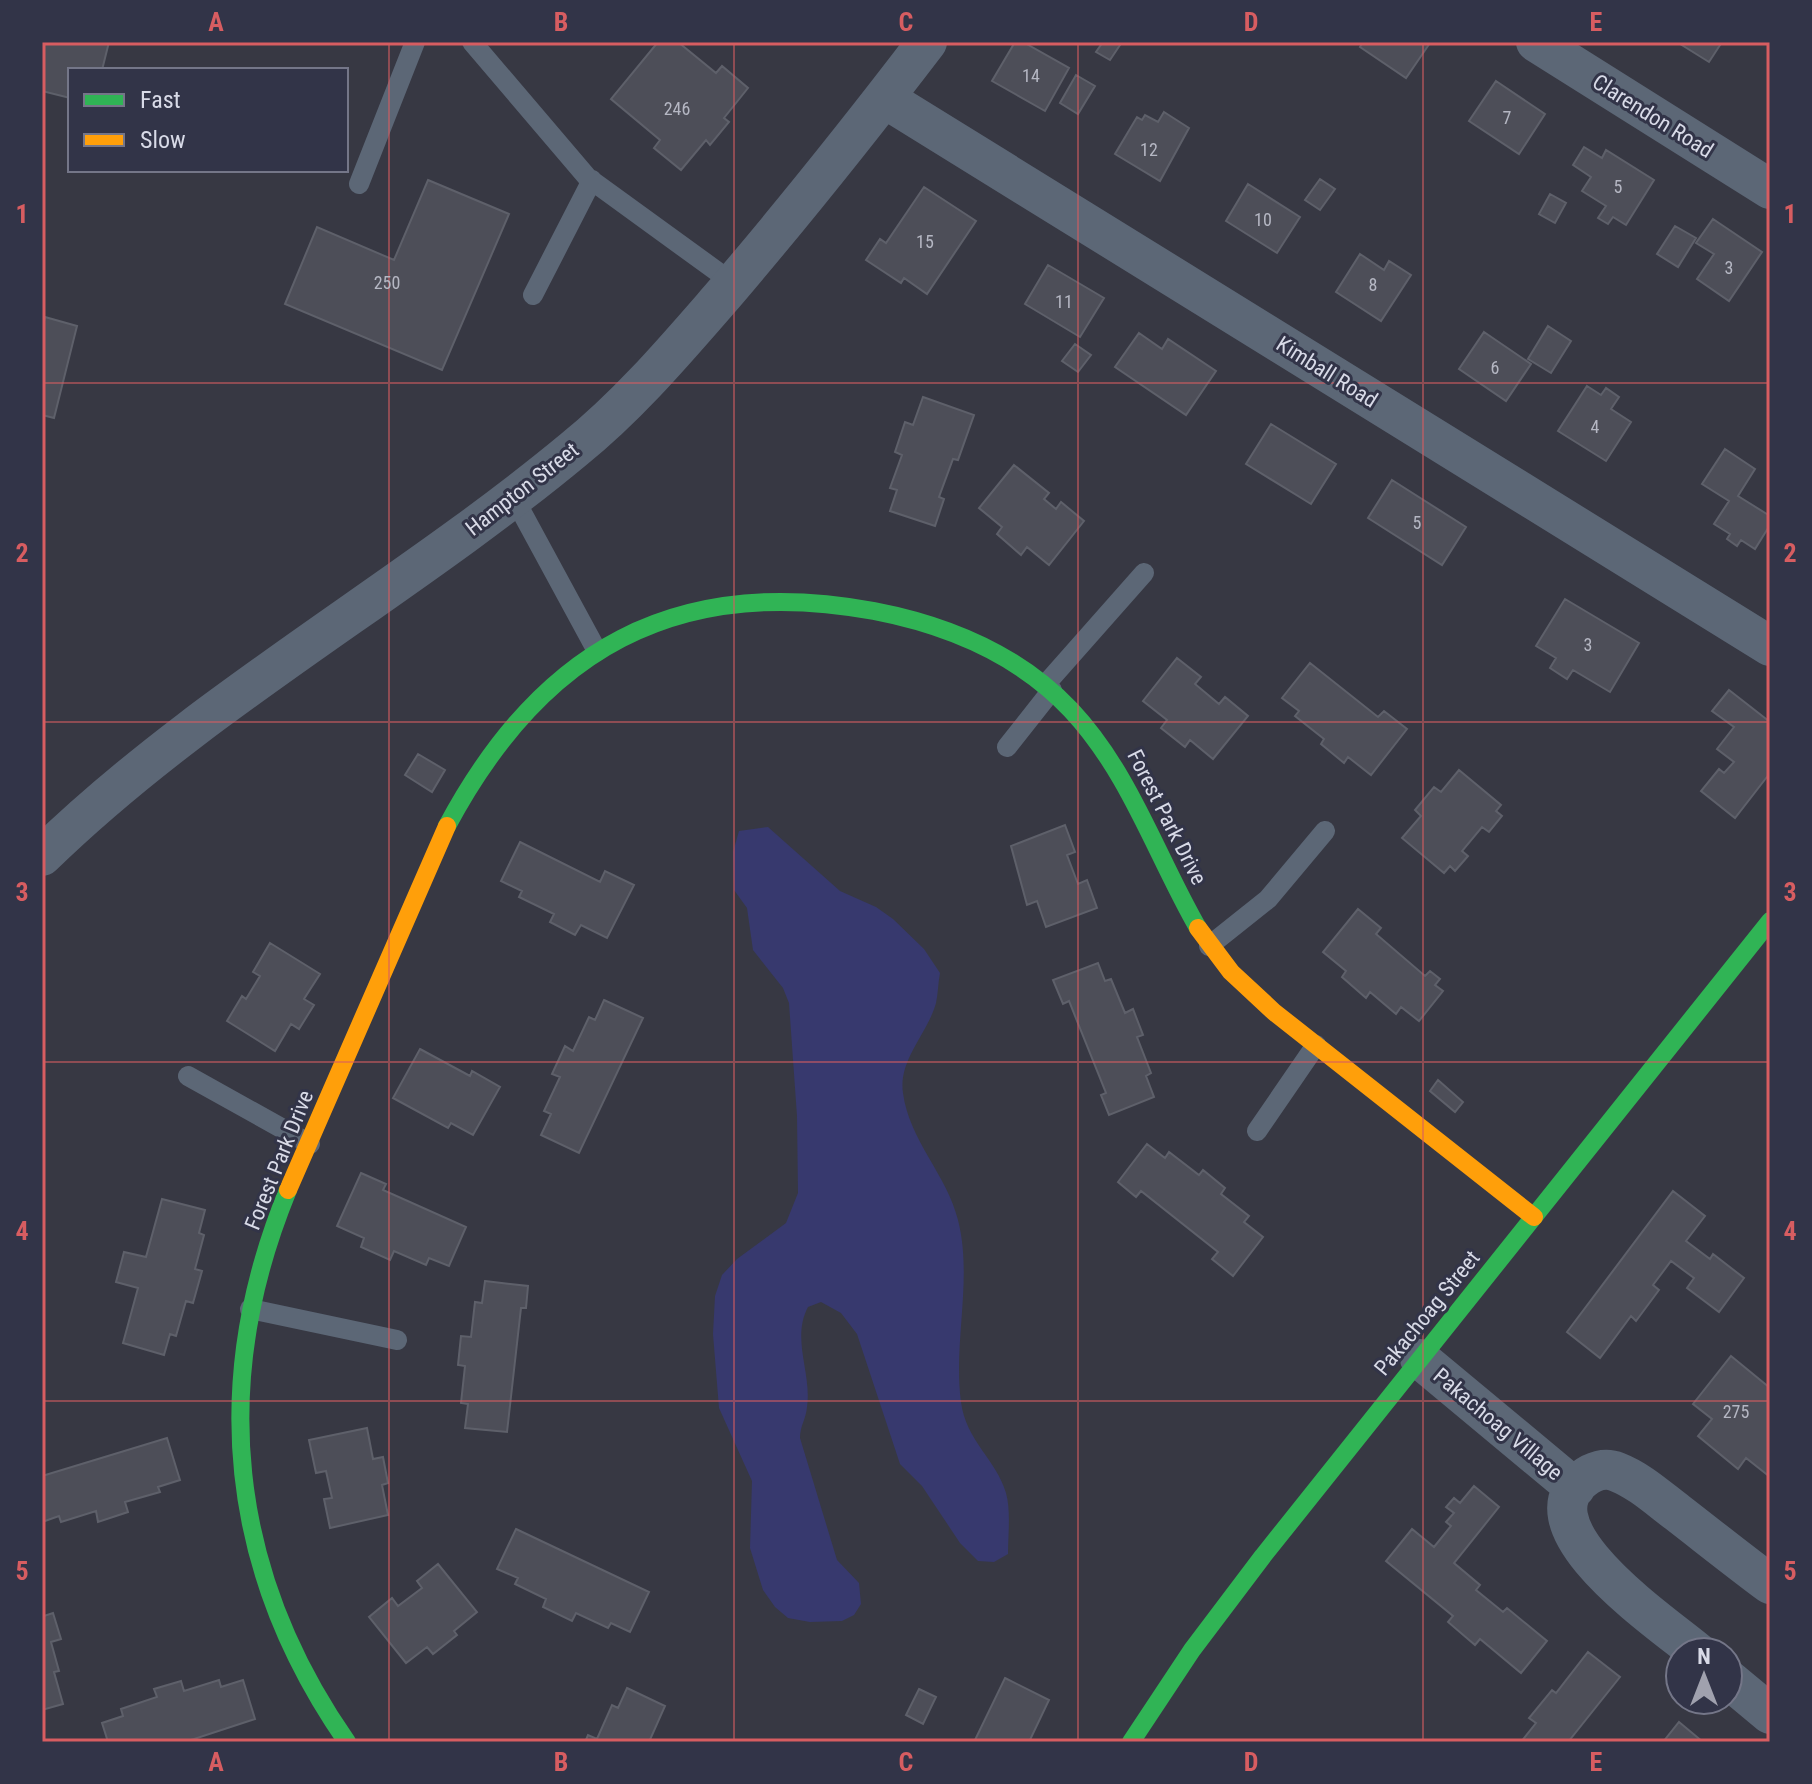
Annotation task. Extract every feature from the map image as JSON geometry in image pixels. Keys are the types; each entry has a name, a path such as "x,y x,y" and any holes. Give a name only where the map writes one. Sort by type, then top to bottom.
{"street":[{"name":"Hampton Street","path":"42,856 160,756 514,498 614,414 733,283 927,42"},
{"name":"Clarendon Road","path":"1536,42 1770,189"},
{"name":"Kimball Road","path":"884,98 1770,646"},
{"name":"Forest Park Drive","path":"347,1742 312,1689 293,1650 246,1494 238,1423 241,1355 250,1309 278,1217 455,811 516,723 567,672 628,633 698,609 759,600 825,601 860,606 934,626 1009,659 1048,687 1103,745 1141,810 1190,917 1232,973 1316,1045 1534,1217"},
{"name":"Pakachoag Street","path":"1131,1742 1167,1686 1263,1556 1770,921"},
{"name":"Pakachoag Village","path":"1420,1359 1575,1488"},
{"name":"Pakachoag Village","path":"1678,1636 1597,1567 1577,1544 1569,1516 1575,1488 1594,1473 1605,1469 1618,1472 1645,1488 1770,1584"},
{"path":"1744,1692 1770,1714"}],"lane":[{"path":"359,184 415,42"},
{"path":"472,42 592,180 733,283"},
{"path":"533,295 592,180"},
{"path":"514,498 597,651"},
{"path":"1007,747 1048,687 1144,573"},
{"path":"1209,946 1268,899 1325,831"},
{"path":"1257,1131 1316,1045"},
{"path":"188,1076 310,1144"},
{"path":"250,1309 397,1340"}],"shaded area":[{"path":"768,827 840,891 876,907 893,919 924,949 940,973 932,1014 905,1069 903,1093 913,1126 946,1188 958,1220 964,1265 959,1357 961,1402 969,1428 1001,1481 1008,1507 1008,1554 994,1562 978,1561 960,1543 922,1486 900,1464 857,1334 841,1313 821,1302 808,1307 801,1331 808,1394 800,1438 837,1560 859,1583 861,1604 854,1615 842,1621 810,1622 788,1618 763,1590 750,1548 752,1481 719,1408 713,1334 715,1296 722,1275 737,1259 786,1223 798,1193 797,1116 789,1003 783,988 753,950 747,908 734,890 733,852 739,831"}],"building":[{"path":"42,42 109,42 102,68 68,68 68,98 42,91"},
{"path":"658,42 678,42 716,73 722,66 748,88 724,118 729,122 710,145 706,140 681,170 654,148 660,140 611,99"},
{"path":"1015,42 1023,42 1069,68 1045,111 992,81"},
{"path":"1103,42 1122,42 1110,60 1096,52"},
{"path":"1363,42 1430,43 1406,78 1360,47"},
{"path":"1677,42 1722,42 1709,62"},
{"path":"1076,75 1095,86 1078,114 1060,103"},
{"path":"1496,81 1545,114 1519,154 1469,121"},
{"path":"1164,112 1189,128 1160,181 1115,154 1137,117 1142,120 1145,115 1158,122"},
{"path":"1584,147 1602,158 1606,150 1654,180 1626,225 1613,217 1608,224 1598,218 1606,206 1582,191 1591,177 1573,165"},
{"path":"1320,179 1335,189 1320,210 1305,200"},
{"path":"428,180 509,214 442,370 285,304 317,227 394,260"},
{"path":"1248,184 1300,217 1277,253 1226,221"},
{"path":"924,187 976,221 927,294 904,278 901,283 866,260 880,239 886,243"},
{"path":"1550,194 1566,203 1555,223 1539,214"},
{"path":"1713,219 1762,252 1729,301 1697,279 1714,254 1696,243"},
{"path":"1675,226 1696,238 1678,267 1657,254"},
{"path":"1360,254 1384,270 1389,261 1411,275 1381,321 1336,292"},
{"path":"1048,265 1104,298 1080,337 1025,304"},
{"path":"45,317 77,326 54,418 42,415 42,330"},
{"path":"1548,326 1571,341 1551,373 1528,359"},
{"path":"1484,332 1531,364 1506,401 1459,369"},
{"path":"1139,333 1162,349 1168,339 1216,371 1186,415 1115,367"},
{"path":"1075,344 1091,355 1078,372 1062,361"},
{"path":"1587,386 1601,395 1606,388 1619,397 1611,409 1631,422 1606,461 1558,431"},
{"path":"923,397 974,415 958,460 953,459 939,497 944,499 935,526 890,511 897,490 890,488 902,455 895,452 905,422 913,425"},
{"path":"1271,424 1336,464 1311,504 1246,464"},
{"path":"1725,449 1755,469 1738,496 1770,516 1770,525 1755,549 1741,540 1737,546 1727,539 1730,534 1714,524 1729,501 1702,484"},
{"path":"1014,465 1049,493 1044,499 1056,509 1061,502 1084,521 1049,565 1027,547 1021,555 997,534 1002,527 979,508"},
{"path":"1392,480 1466,527 1442,565 1368,518"},
{"path":"1565,599 1639,643 1610,692 1573,670 1567,679 1550,668 1556,658 1536,646"},
{"path":"1177,658 1201,677 1195,684 1219,704 1225,697 1248,716 1213,759 1190,740 1185,747 1161,728 1167,720 1143,701"},
{"path":"1310,663 1378,717 1384,711 1407,729 1371,775 1348,757 1344,763 1321,744 1324,739 1295,716 1299,711 1282,698"},
{"path":"1729,690 1770,722 1770,773 1735,818 1701,791 1719,769 1724,773 1734,762 1717,749 1734,727 1712,711"},
{"path":"418,754 445,770 432,792 405,775"},
{"path":"1459,770 1501,805 1496,811 1502,816 1489,832 1482,827 1462,851 1468,856 1455,871 1450,866 1444,873 1402,838 1421,816 1415,810 1434,787 1441,792"},
{"path":"1065,825 1075,852 1067,855 1078,884 1087,880 1097,908 1046,927 1037,901 1027,905 1011,846"},
{"path":"520,842 600,882 605,871 634,885 607,938 581,925 575,935 550,922 554,914 519,897 522,891 501,881"},
{"path":"1358,909 1381,928 1376,934 1425,976 1430,971 1440,979 1435,985 1443,991 1419,1021 1401,1007 1396,1014 1370,992 1366,998 1342,977 1346,971 1323,952"},
{"path":"270,943 320,974 304,999 314,1005 299,1029 291,1024 275,1051 227,1021 242,996 246,999 260,976 253,972"},
{"path":"1098,963 1105,981 1111,979 1125,1013 1133,1009 1143,1035 1137,1037 1151,1073 1146,1076 1154,1097 1109,1115 1101,1095 1106,1093 1069,1001 1063,1004 1053,980"},
{"path":"604,1000 643,1018 579,1153 541,1135 551,1114 544,1111 560,1077 552,1074 565,1046 573,1051 589,1017 595,1020"},
{"path":"420,1049 470,1076 472,1071 500,1087 473,1135 451,1123 448,1128 393,1098"},
{"path":"1438,1080 1463,1102 1455,1112 1430,1091"},
{"path":"1147,1144 1165,1158 1169,1152 1199,1175 1203,1170 1225,1188 1221,1194 1249,1216 1244,1222 1263,1237 1233,1276 1212,1259 1218,1252 1141,1191 1136,1197 1118,1182"},
{"path":"361,1173 386,1184 383,1190 466,1227 449,1266 429,1258 426,1265 394,1251 390,1260 361,1247 364,1238 337,1226"},
{"path":"1673,1191 1705,1216 1686,1241 1710,1259 1713,1254 1744,1278 1719,1312 1687,1288 1694,1278 1671,1261 1653,1285 1659,1290 1636,1321 1631,1316 1600,1358 1567,1332"},
{"path":"162,1199 205,1210 199,1233 204,1235 195,1269 202,1271 193,1303 186,1301 176,1336 170,1334 164,1355 123,1343 138,1288 116,1282 124,1252 146,1257"},
{"path":"485,1281 528,1286 526,1308 521,1308 507,1432 465,1428 468,1404 461,1403 465,1366 458,1365 461,1336 471,1337 475,1302 482,1303"},
{"path":"1731,1356 1770,1388 1770,1477 1746,1458 1738,1469 1698,1436 1712,1419 1693,1404"},
{"path":"367,1428 373,1459 383,1457 388,1483 382,1485 388,1515 330,1528 324,1499 332,1498 326,1471 316,1473 309,1440"},
{"path":"167,1438 180,1480 158,1487 160,1492 125,1502 128,1512 98,1522 96,1511 61,1522 59,1516 42,1522 42,1476"},
{"path":"1474,1486 1499,1507 1454,1563 1480,1585 1476,1590 1503,1612 1507,1608 1547,1641 1521,1673 1480,1639 1475,1645 1448,1622 1453,1616 1386,1561 1412,1529 1434,1547 1451,1526 1446,1522 1454,1513 1446,1507 1454,1498 1460,1503"},
{"path":"516,1529 649,1592 630,1632 611,1623 608,1628 576,1613 572,1621 543,1607 546,1599 515,1584 518,1578 497,1569"},
{"path":"438,1564 477,1612 454,1631 457,1635 433,1654 427,1647 406,1663 369,1617 392,1598 398,1606 422,1588 417,1581"},
{"path":"42,1611 44,1616 53,1613 61,1639 51,1642 59,1671 54,1672 63,1704 42,1710"},
{"path":"1588,1652 1620,1677 1568,1742 1521,1742 1536,1723 1529,1718 1552,1690 1556,1693"},
{"path":"1005,1678 1049,1700 1029,1742 974,1742"},
{"path":"219,1680 221,1687 243,1680 255,1719 185,1742 108,1742 102,1723 123,1716 121,1709 157,1697 154,1689 181,1681 184,1691"},
{"path":"627,1688 665,1706 649,1742 585,1742 588,1735 597,1739 612,1705 618,1708"},
{"path":"919,1689 936,1697 923,1724 906,1715"},
{"path":"1679,1722 1703,1742 1663,1742"}],"traffic: fast":[{"path":"447,826 484,765 525,713 571,671 621,639 676,616 737,604 802,602 874,611 928,625 980,645 1029,673 1071,710 1092,734 1126,787 1198,928"},
{"path":"1131,1742 1192,1650 1263,1556 1770,921"},
{"path":"288,1190 263,1262 247,1333 241,1404 243,1474 255,1543 276,1611 307,1677 347,1742"}],"traffic: slow":[{"path":"288,1190 447,826"},
{"path":"1198,928 1231,972 1274,1012 1534,1217"}]}
